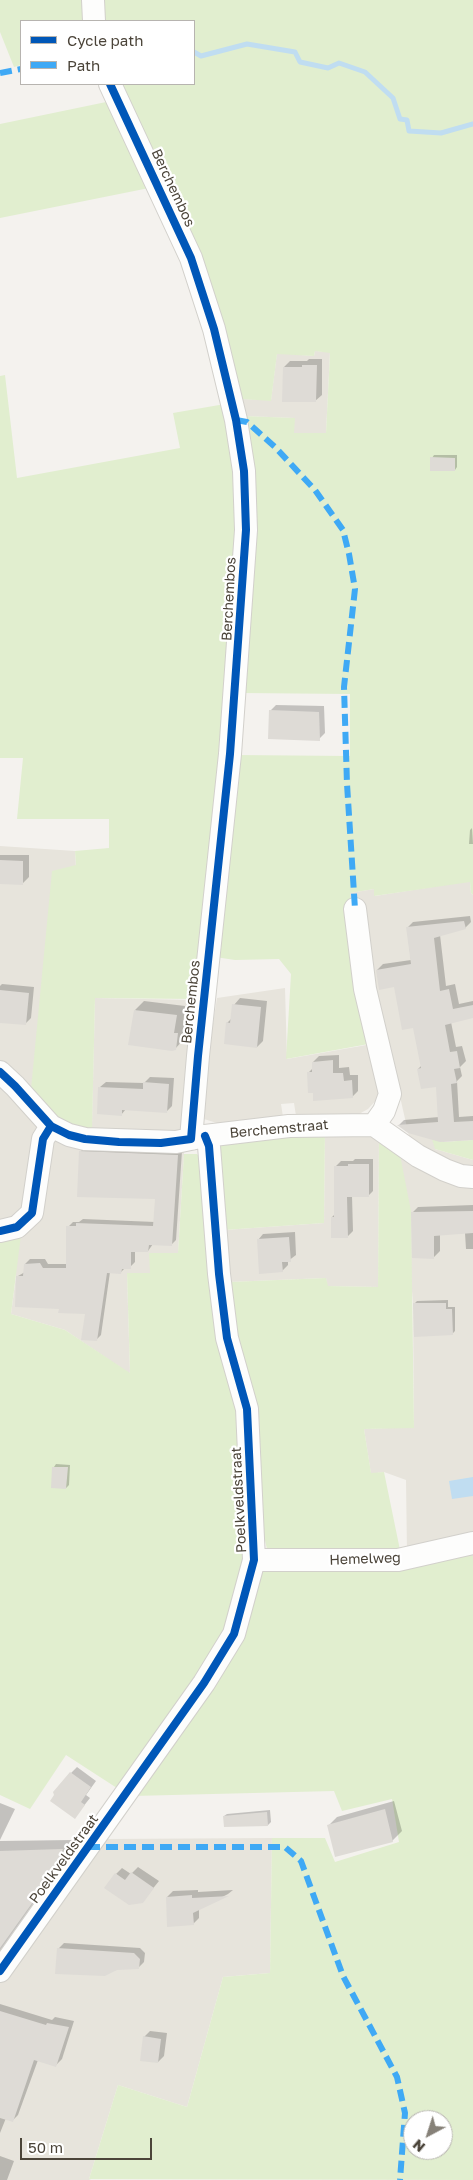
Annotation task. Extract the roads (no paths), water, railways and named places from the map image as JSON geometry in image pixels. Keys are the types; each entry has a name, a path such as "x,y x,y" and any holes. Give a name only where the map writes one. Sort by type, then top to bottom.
{"street":[{"path":"93,0 94,20"},
{"name":"Berchembos","path":"110,85 192,258 214,329 236,420 244,471 246,530 231,745 198,1056 198,1137"},
{"path":"355,909 364,989 390,1094 380,1119 374,1124 418,1156 461,1176 473,1177"},
{"name":"Berchemstraat","path":"0,1072 51,1126 85,1140 161,1143 289,1126 374,1124"},
{"path":"0,1231 17,1227 32,1213 43,1139 51,1126"},
{"name":"Poelkveldstraat","path":"0,1971 204,1683 234,1634 254,1560 247,1409 227,1338 219,1274 209,1146 198,1137"},
{"name":"Hemelweg","path":"254,1560 398,1560 473,1543"}],"water":[{"path":"473,1477 473,1496 452,1499 449,1481"}],"waterway":[{"path":"195,53 201,56 247,44 295,52 300,62 328,68 339,63 365,72 393,98 400,119 407,120 409,131 441,133 473,124"}]}
